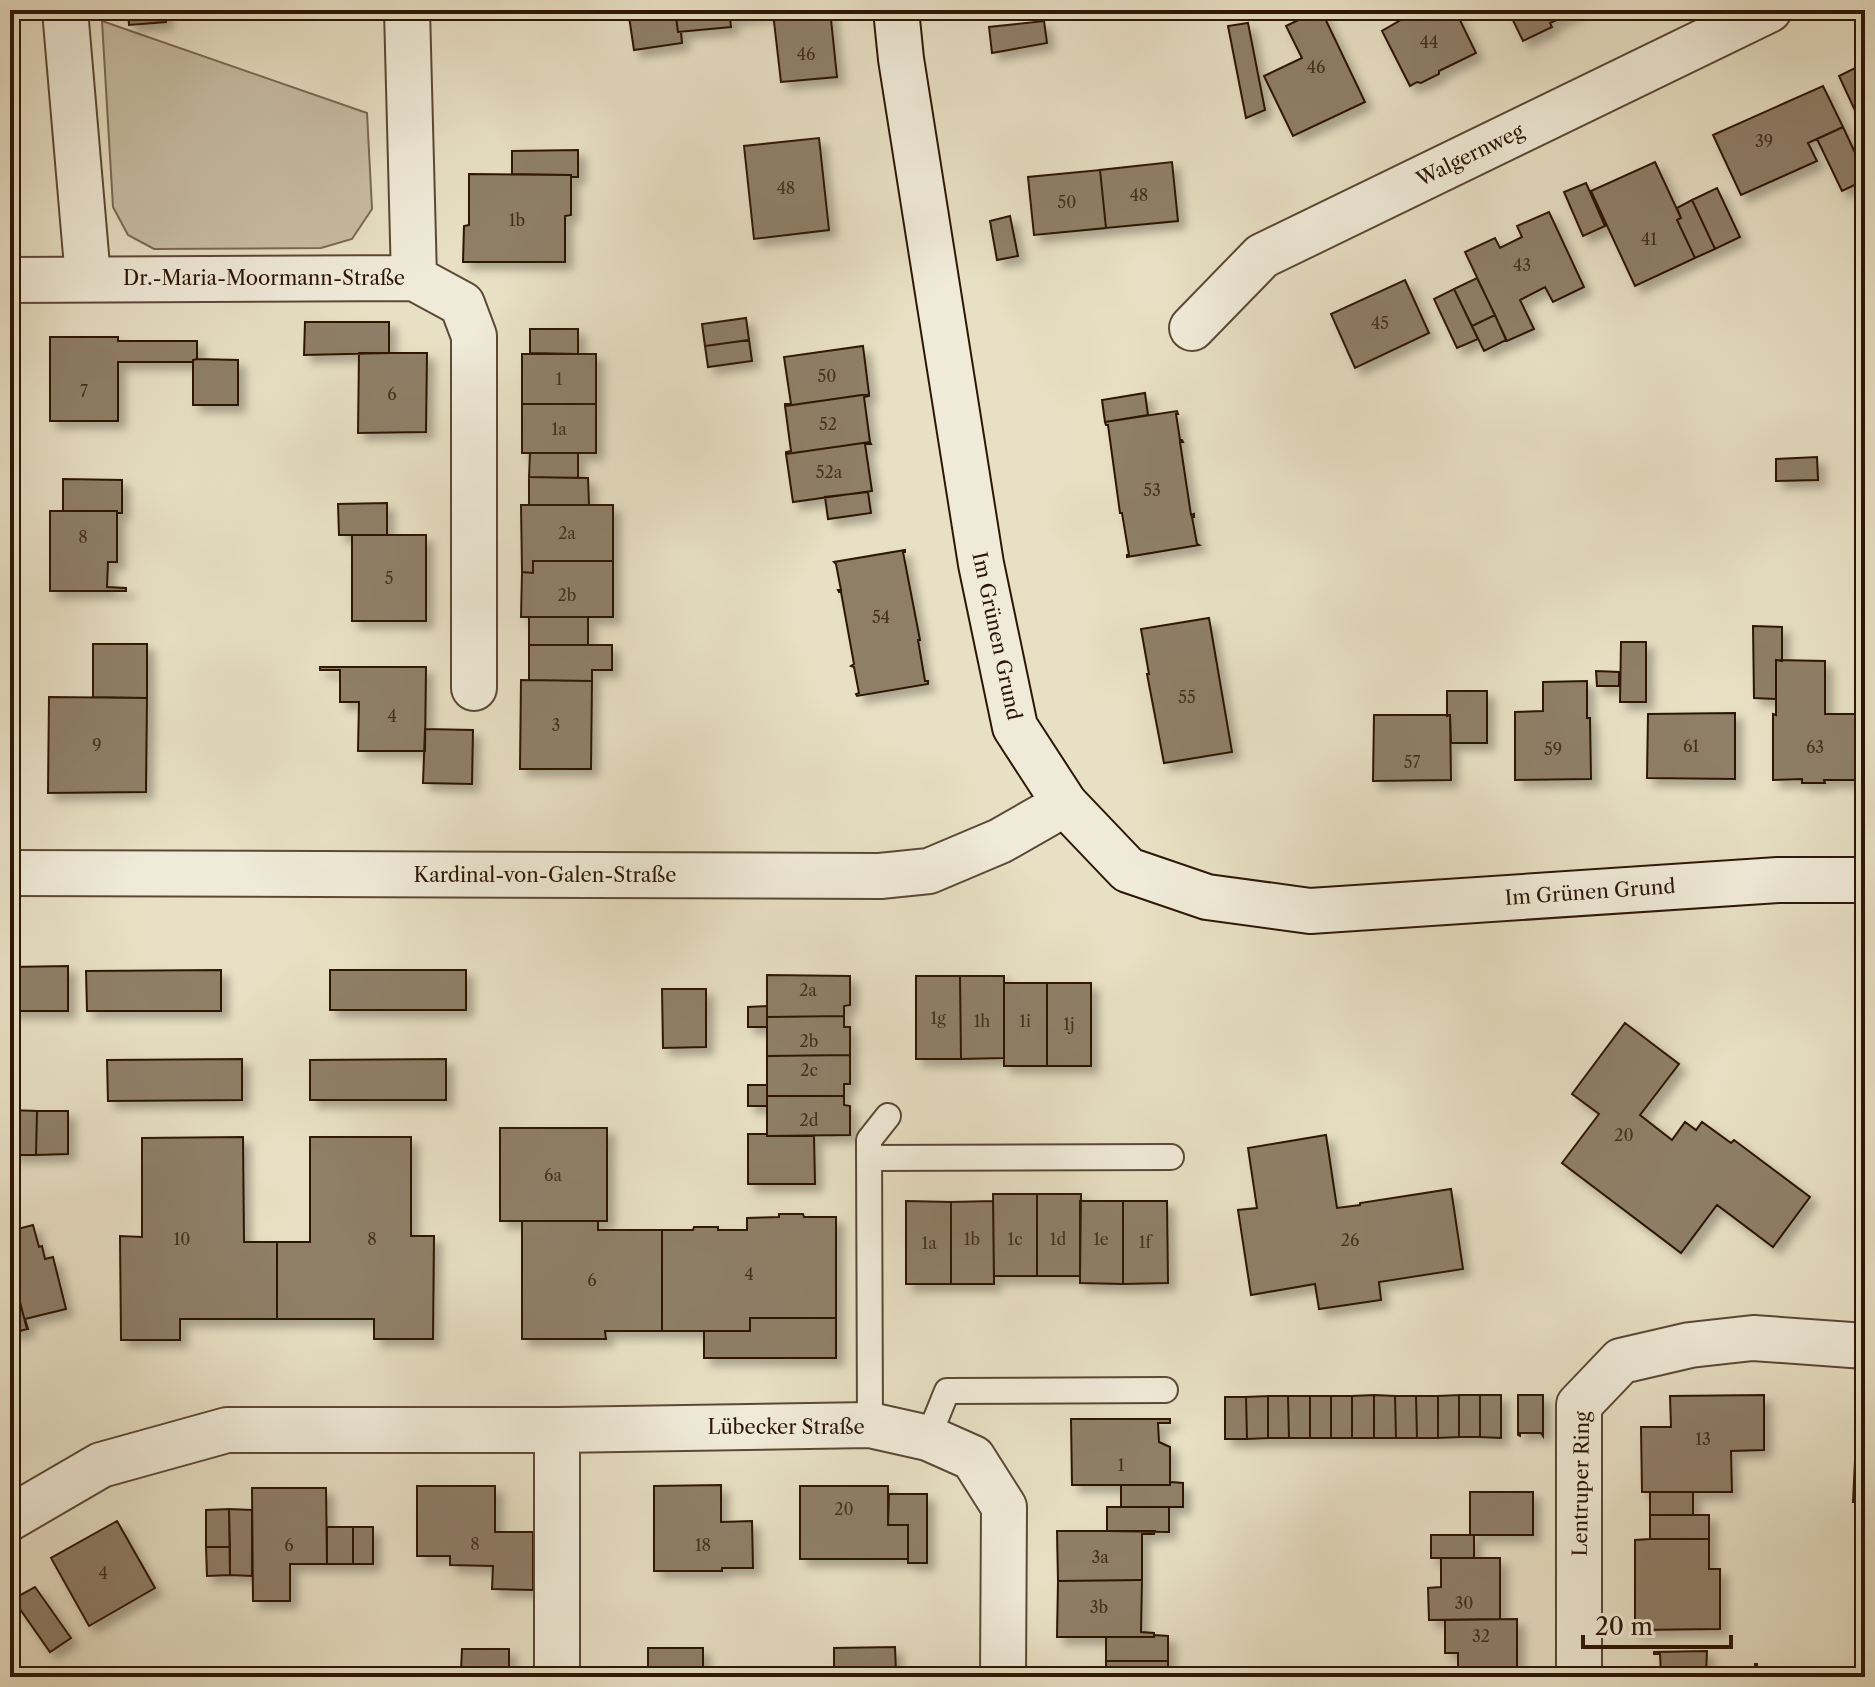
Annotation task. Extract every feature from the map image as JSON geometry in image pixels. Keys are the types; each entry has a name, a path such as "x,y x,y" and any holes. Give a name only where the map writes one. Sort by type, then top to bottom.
{"street":[{"path":"65,10 88,278"},
{"path":"407,10 414,278"},
{"name":"Im Grünen Grund","path":"896,10 901,59 981,564 1015,727 1065,804 1128,870 1207,897 1310,911 1778,880 1865,880"},
{"name":"Walgernweg","path":"1192,328 1262,256 1769,10"},
{"name":"Dr.-Maria-Moormann-Straße","path":"10,280 414,278 462,304 474,336 474,688"},
{"name":"Kardinal-von-Galen-Straße","path":"10,873 880,876 929,871 1000,841 1065,804"},
{"name":"Lentruper Ring","path":"1579,1677 1579,1405 1621,1361 1690,1345 1753,1338 1865,1346"},
{"name":"Lübecker Straße","path":"10,1518 101,1465 227,1430 557,1430 870,1425 928,1438 973,1458 1004,1507 1003,1677"},
{"path":"557,1430 557,1677"}],"lane":[{"path":"870,1425 869,1140 888,1116"},
{"path":"869,1158 1171,1157"},
{"path":"928,1438 947,1391 1165,1390"}],"shaded area":[{"path":"102,21 367,113 372,209 352,239 321,248 154,249 128,235 113,207"}],"building":[{"path":"128,10 165,10 166,22 129,25"},
{"path":"628,10 675,10 682,43 634,50"},
{"path":"675,10 830,10 837,77 781,82 773,13 730,18 731,27 678,32"},
{"path":"1319,10 1365,102 1293,136 1264,76 1302,58 1286,26"},
{"path":"1418,10 1455,10 1476,53 1410,86 1382,31"},
{"path":"1508,10 1579,10 1550,23 1552,27 1523,41"},
{"path":"1044,21 1047,43 992,53 989,27"},
{"path":"1248,23 1265,110 1246,118 1228,26"},
{"path":"1865,63 1865,132 1839,76"},
{"path":"1823,86 1843,127 1808,143 1817,161 1741,195 1713,135"},
{"path":"1843,127 1865,180 1842,191 1817,139"},
{"path":"819,138 829,230 754,239 744,146"},
{"path":"578,150 578,177 512,174 512,151"},
{"path":"1172,162 1178,221 1106,228 1100,170"},
{"path":"1655,162 1681,218 1677,220 1695,258 1635,286 1591,191"},
{"path":"1100,170 1106,228 1034,235 1028,177"},
{"path":"469,174 571,175 571,215 565,216 565,262 463,262 464,226 469,225"},
{"path":"1586,183 1605,226 1583,236 1564,192"},
{"path":"1717,188 1740,237 1715,249 1692,200"},
{"path":"1692,200 1715,249 1695,258 1677,220 1681,218 1677,208"},
{"path":"1549,212 1584,287 1553,302 1545,287 1520,300 1534,329 1507,341 1465,252 1495,238 1500,248 1522,237 1517,226"},
{"path":"1010,216 1018,256 997,260 990,221"},
{"path":"1477,278 1495,315 1472,326 1454,289"},
{"path":"1405,280 1429,333 1355,368 1331,314"},
{"path":"1454,289 1478,339 1457,348 1434,299"},
{"path":"1495,315 1506,340 1484,351 1472,326"},
{"path":"746,318 749,340 705,346 702,324"},
{"path":"305,322 389,322 389,353 304,355"},
{"path":"530,329 578,329 578,354 530,353"},
{"path":"50,337 197,341 197,359 193,362 118,362 118,421 50,421"},
{"path":"749,340 752,361 708,367 705,346"},
{"path":"863,346 869,394 785,406 791,404 784,357"},
{"path":"359,353 427,353 426,432 358,433"},
{"path":"522,354 596,354 596,404 522,404"},
{"path":"193,360 238,360 238,405 193,405"},
{"path":"1145,393 1148,415 1105,422 1102,400"},
{"path":"869,394 864,397 870,442 786,454 791,451 785,406"},
{"path":"522,404 596,404 596,453 522,453"},
{"path":"1177,411 1191,515 1194,514 1192,517 1199,545 1127,557 1108,425 1105,422"},
{"path":"870,442 865,444 872,491 793,502 786,454"},
{"path":"530,453 578,453 578,478 529,477"},
{"path":"1817,457 1818,480 1776,481 1776,459"},
{"path":"529,477 588,478 589,505 529,505"},
{"path":"63,479 122,480 122,513 63,511"},
{"path":"868,492 871,513 828,519 825,497"},
{"path":"387,503 387,535 339,535 338,504"},
{"path":"521,505 613,505 613,561 533,561 533,573 522,572"},
{"path":"50,511 117,511 117,562 108,562 107,587 126,588 126,591 50,591"},
{"path":"352,535 426,535 426,621 352,621"},
{"path":"905,550 925,681 928,684 857,696 859,693 854,667 851,666 854,664 834,562"},
{"path":"533,561 613,561 613,617 521,617 522,572 533,573"},
{"path":"529,617 588,617 588,645 529,645"},
{"path":"1209,618 1232,752 1164,763 1141,629"},
{"path":"1753,626 1782,627 1782,661 1776,660 1776,699 1754,698"},
{"path":"1860,632 1865,632 1865,692 1860,692"},
{"path":"1621,642 1646,642 1646,702 1620,702"},
{"path":"93,644 147,644 147,698 93,697"},
{"path":"529,645 612,645 612,670 592,670 592,681 529,680"},
{"path":"1776,660 1825,661 1825,714 1856,714 1856,780 1802,783 1802,779 1773,780"},
{"path":"320,667 426,667 425,751 358,751 359,702 340,702 340,670 320,670"},
{"path":"1596,671 1619,672 1619,686 1597,686"},
{"path":"521,680 592,681 591,769 520,769"},
{"path":"1587,681 1591,779 1515,780 1515,712 1543,711 1543,682"},
{"path":"1447,691 1487,691 1487,743 1451,743"},
{"path":"49,697 147,698 146,792 48,793"},
{"path":"1735,713 1735,779 1647,778 1648,714"},
{"path":"1374,715 1450,715 1451,780 1373,781"},
{"path":"425,729 473,730 472,784 423,783"},
{"path":"68,966 68,1011 10,1011 10,967"},
{"path":"221,970 221,1011 87,1011 86,971"},
{"path":"330,970 466,970 466,1010 330,1010"},
{"path":"767,975 850,976 850,1005 844,1006 844,1016 767,1017"},
{"path":"916,976 960,976 961,1059 916,1059"},
{"path":"960,976 1004,976 1004,1058 961,1059"},
{"path":"1004,983 1047,983 1047,1066 1004,1066"},
{"path":"1047,983 1091,983 1091,1066 1047,1066"},
{"path":"662,989 706,989 706,1047 663,1048"},
{"path":"767,1006 767,1027 748,1027 748,1007"},
{"path":"844,1016 844,1027 850,1027 850,1055 767,1056 767,1017"},
{"path":"1625,1023 1679,1064 1640,1115 1672,1140 1685,1122 1696,1130 1702,1122 1731,1143 1734,1140 1810,1197 1773,1247 1717,1205 1681,1253 1562,1163 1599,1114 1572,1094"},
{"path":"850,1055 850,1084 844,1084 844,1096 767,1096 767,1056"},
{"path":"242,1059 242,1100 108,1101 107,1060"},
{"path":"446,1059 446,1100 310,1100 310,1060"},
{"path":"748,1085 767,1085 767,1106 748,1106"},
{"path":"767,1096 844,1096 844,1105 850,1106 850,1135 767,1136"},
{"path":"10,1110 37,1111 36,1155 10,1155"},
{"path":"37,1111 68,1111 68,1154 36,1155"},
{"path":"500,1128 607,1128 607,1221 500,1221"},
{"path":"748,1134 814,1136 815,1184 748,1184"},
{"path":"1326,1135 1337,1208 1451,1189 1463,1269 1379,1282 1381,1300 1319,1309 1315,1284 1251,1295 1238,1210 1257,1208 1248,1148"},
{"path":"243,1137 244,1242 277,1242 277,1319 180,1319 180,1340 121,1340 120,1236 142,1237 142,1138"},
{"path":"310,1137 411,1137 411,1236 434,1236 433,1339 374,1339 374,1319 277,1319 277,1242 310,1242"},
{"path":"993,1194 1037,1194 1037,1276 994,1276"},
{"path":"1037,1194 1081,1194 1080,1276 1037,1276"},
{"path":"906,1201 951,1202 951,1284 906,1284"},
{"path":"993,1201 994,1284 951,1284 951,1202"},
{"path":"1080,1201 1123,1201 1123,1284 1080,1283"},
{"path":"1123,1201 1167,1201 1168,1283 1123,1284"},
{"path":"779,1214 836,1217 836,1318 750,1318 750,1331 662,1331 662,1230 718,1227 718,1230 747,1230 747,1218 779,1217"},
{"path":"522,1221 598,1221 598,1230 662,1230 662,1331 605,1331 606,1339 522,1339"},
{"path":"33,1225 45,1259 53,1257 66,1309 25,1319 27,1329 10,1264 10,1231"},
{"path":"10,1264 27,1329 10,1334"},
{"path":"750,1318 836,1318 836,1358 704,1358 704,1331 750,1331"},
{"path":"1374,1395 1395,1396 1396,1438 1374,1438"},
{"path":"1374,1395 1374,1438 1352,1438 1352,1396"},
{"path":"1459,1395 1459,1437 1438,1438 1438,1396"},
{"path":"1459,1395 1480,1395 1480,1437 1459,1437"},
{"path":"1480,1395 1501,1395 1501,1438 1480,1437"},
{"path":"1518,1395 1543,1395 1543,1436 1541,1433 1518,1435"},
{"path":"1764,1395 1764,1450 1731,1451 1732,1492 1642,1492 1641,1427 1671,1427 1670,1396"},
{"path":"1268,1396 1288,1396 1289,1438 1268,1438"},
{"path":"1268,1396 1268,1438 1247,1439 1246,1397"},
{"path":"1288,1396 1310,1396 1310,1438 1289,1438"},
{"path":"1310,1396 1331,1396 1331,1438 1310,1438"},
{"path":"1331,1396 1352,1396 1352,1438 1331,1438"},
{"path":"1395,1396 1416,1396 1417,1438 1396,1438"},
{"path":"1416,1396 1438,1396 1438,1438 1417,1438"},
{"path":"1225,1397 1246,1397 1247,1439 1225,1439"},
{"path":"1858,1399 1865,1399 1865,1502 1853,1502"},
{"path":"1071,1419 1170,1419 1170,1423 1158,1423 1159,1442 1170,1447 1170,1485 1072,1485"},
{"path":"1170,1482 1183,1483 1183,1507 1121,1507 1121,1485 1170,1485"},
{"path":"721,1485 721,1522 752,1521 753,1568 654,1571 654,1486"},
{"path":"417,1486 495,1486 495,1532 533,1532 533,1590 492,1589 493,1566 450,1565 450,1556 417,1556"},
{"path":"800,1486 888,1486 888,1525 908,1525 908,1559 800,1559"},
{"path":"252,1488 326,1488 327,1564 290,1564 290,1601 253,1601"},
{"path":"1470,1492 1533,1492 1533,1535 1470,1535"},
{"path":"1650,1492 1693,1492 1693,1515 1650,1515"},
{"path":"889,1494 927,1494 927,1563 908,1563 908,1525 888,1525"},
{"path":"1107,1507 1169,1507 1169,1532 1107,1531"},
{"path":"229,1509 230,1547 206,1547 206,1510"},
{"path":"229,1509 252,1510 252,1576 230,1575"},
{"path":"1650,1515 1709,1515 1709,1539 1650,1539"},
{"path":"117,1521 155,1588 89,1626 51,1558"},
{"path":"327,1527 353,1527 353,1564 327,1564"},
{"path":"353,1527 373,1527 373,1564 353,1564"},
{"path":"1057,1531 1155,1531 1154,1534 1142,1534 1142,1580 1058,1581"},
{"path":"1431,1535 1474,1535 1474,1558 1431,1558"},
{"path":"1709,1539 1709,1569 1720,1569 1720,1629 1635,1630 1635,1540"},
{"path":"206,1547 230,1547 230,1575 207,1576"},
{"path":"1441,1558 1500,1558 1500,1619 1429,1620 1428,1588 1441,1587"},
{"path":"1142,1580 1141,1632 1154,1633 1154,1637 1057,1637 1058,1581"},
{"path":"35,1587 71,1638 50,1652 13,1599"},
{"path":"1517,1619 1517,1677 1458,1677 1458,1653 1445,1653 1445,1620"},
{"path":"1168,1636 1168,1661 1106,1661 1106,1637"},
{"path":"895,1647 896,1673 834,1673 834,1648"},
{"path":"648,1648 703,1648 703,1677 648,1677"},
{"path":"462,1649 509,1649 509,1677 464,1677 461,1670"},
{"path":"1707,1651 1706,1674 1661,1674 1660,1654 1654,1654 1654,1652"},
{"path":"1106,1661 1168,1661 1168,1677 1106,1677"},
{"path":"1755,1664 1757,1677 1661,1677 1661,1674 1755,1674"},
{"path":"461,1670 464,1677 366,1677 358,1675 359,1671"},
{"path":"848,1673 955,1673 955,1677 848,1677"}]}
